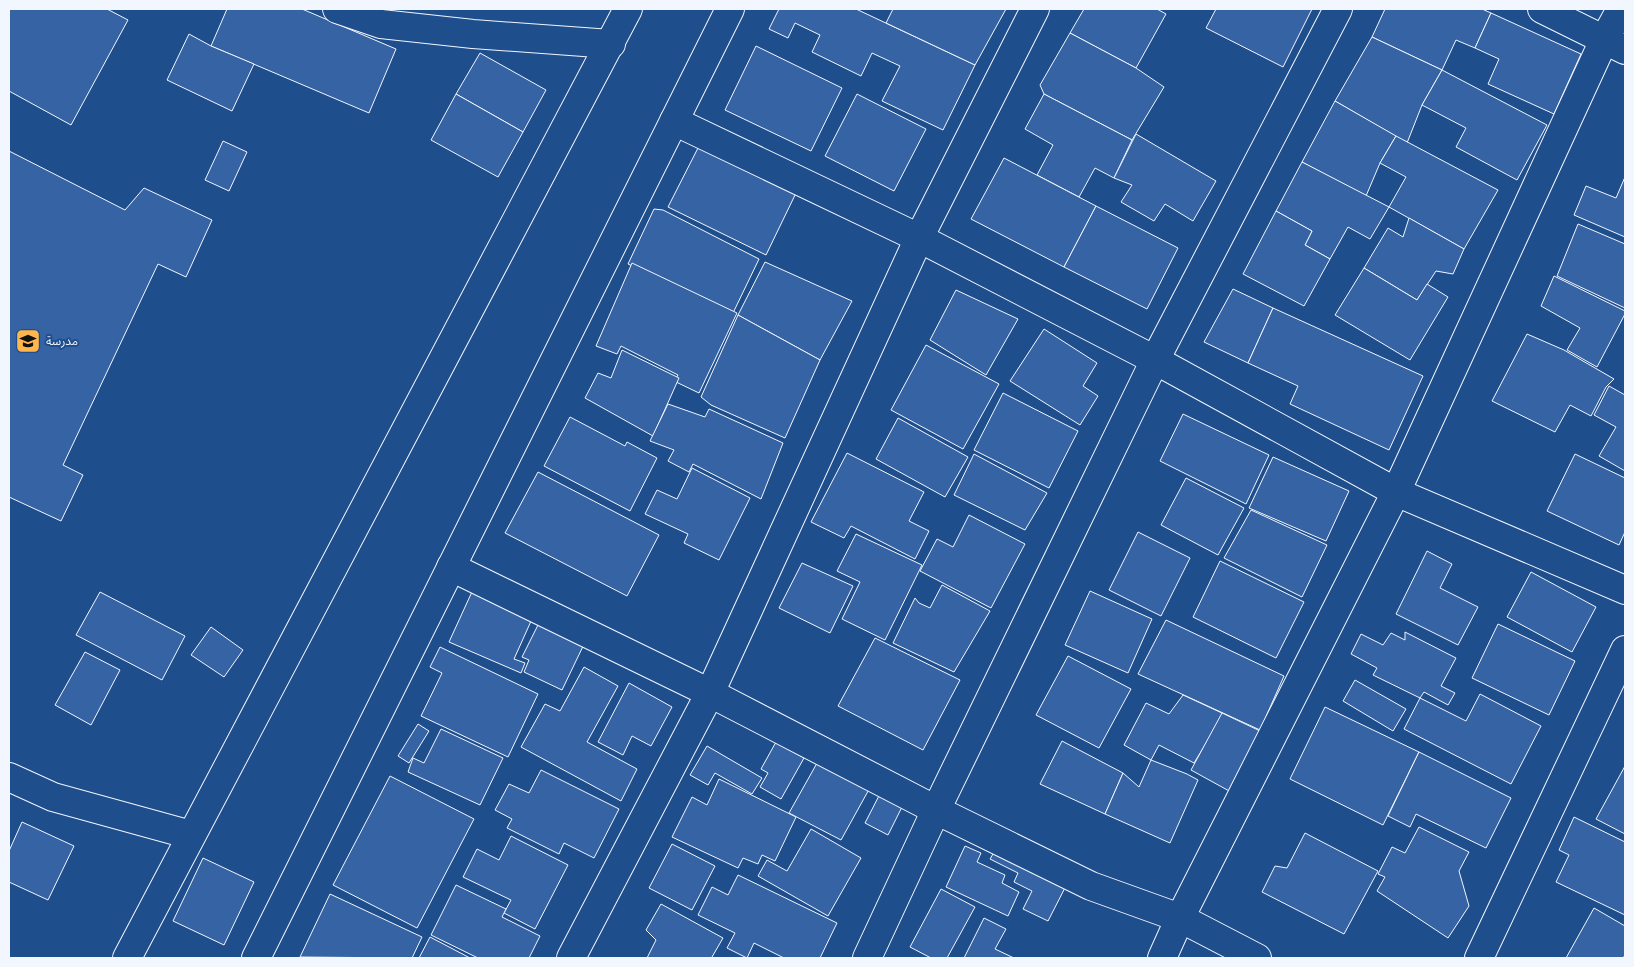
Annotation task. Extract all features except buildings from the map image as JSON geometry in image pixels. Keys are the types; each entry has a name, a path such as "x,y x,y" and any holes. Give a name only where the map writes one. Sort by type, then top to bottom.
{"street":[{"path":"337,9 380,24 474,34 611,44"},
{"path":"127,958 628,9"},
{"path":"256,958 730,9"},
{"path":"571,958 710,693 919,238 1035,9"},
{"path":"866,958 1154,360 1338,9"},
{"path":"1542,9 1614,45"},
{"path":"1162,958 1180,918 1396,492 1614,45 1621,9"},
{"path":"674,121 919,238 1154,360 1396,492 1625,590"},
{"path":"451,567 710,693 936,810 1091,886 1180,918 1257,958"},
{"path":"1480,958 1625,650"},
{"path":"9,777 53,797 191,835"}],"place":[{"name":"مدرسة","path":"28,341"}]}
